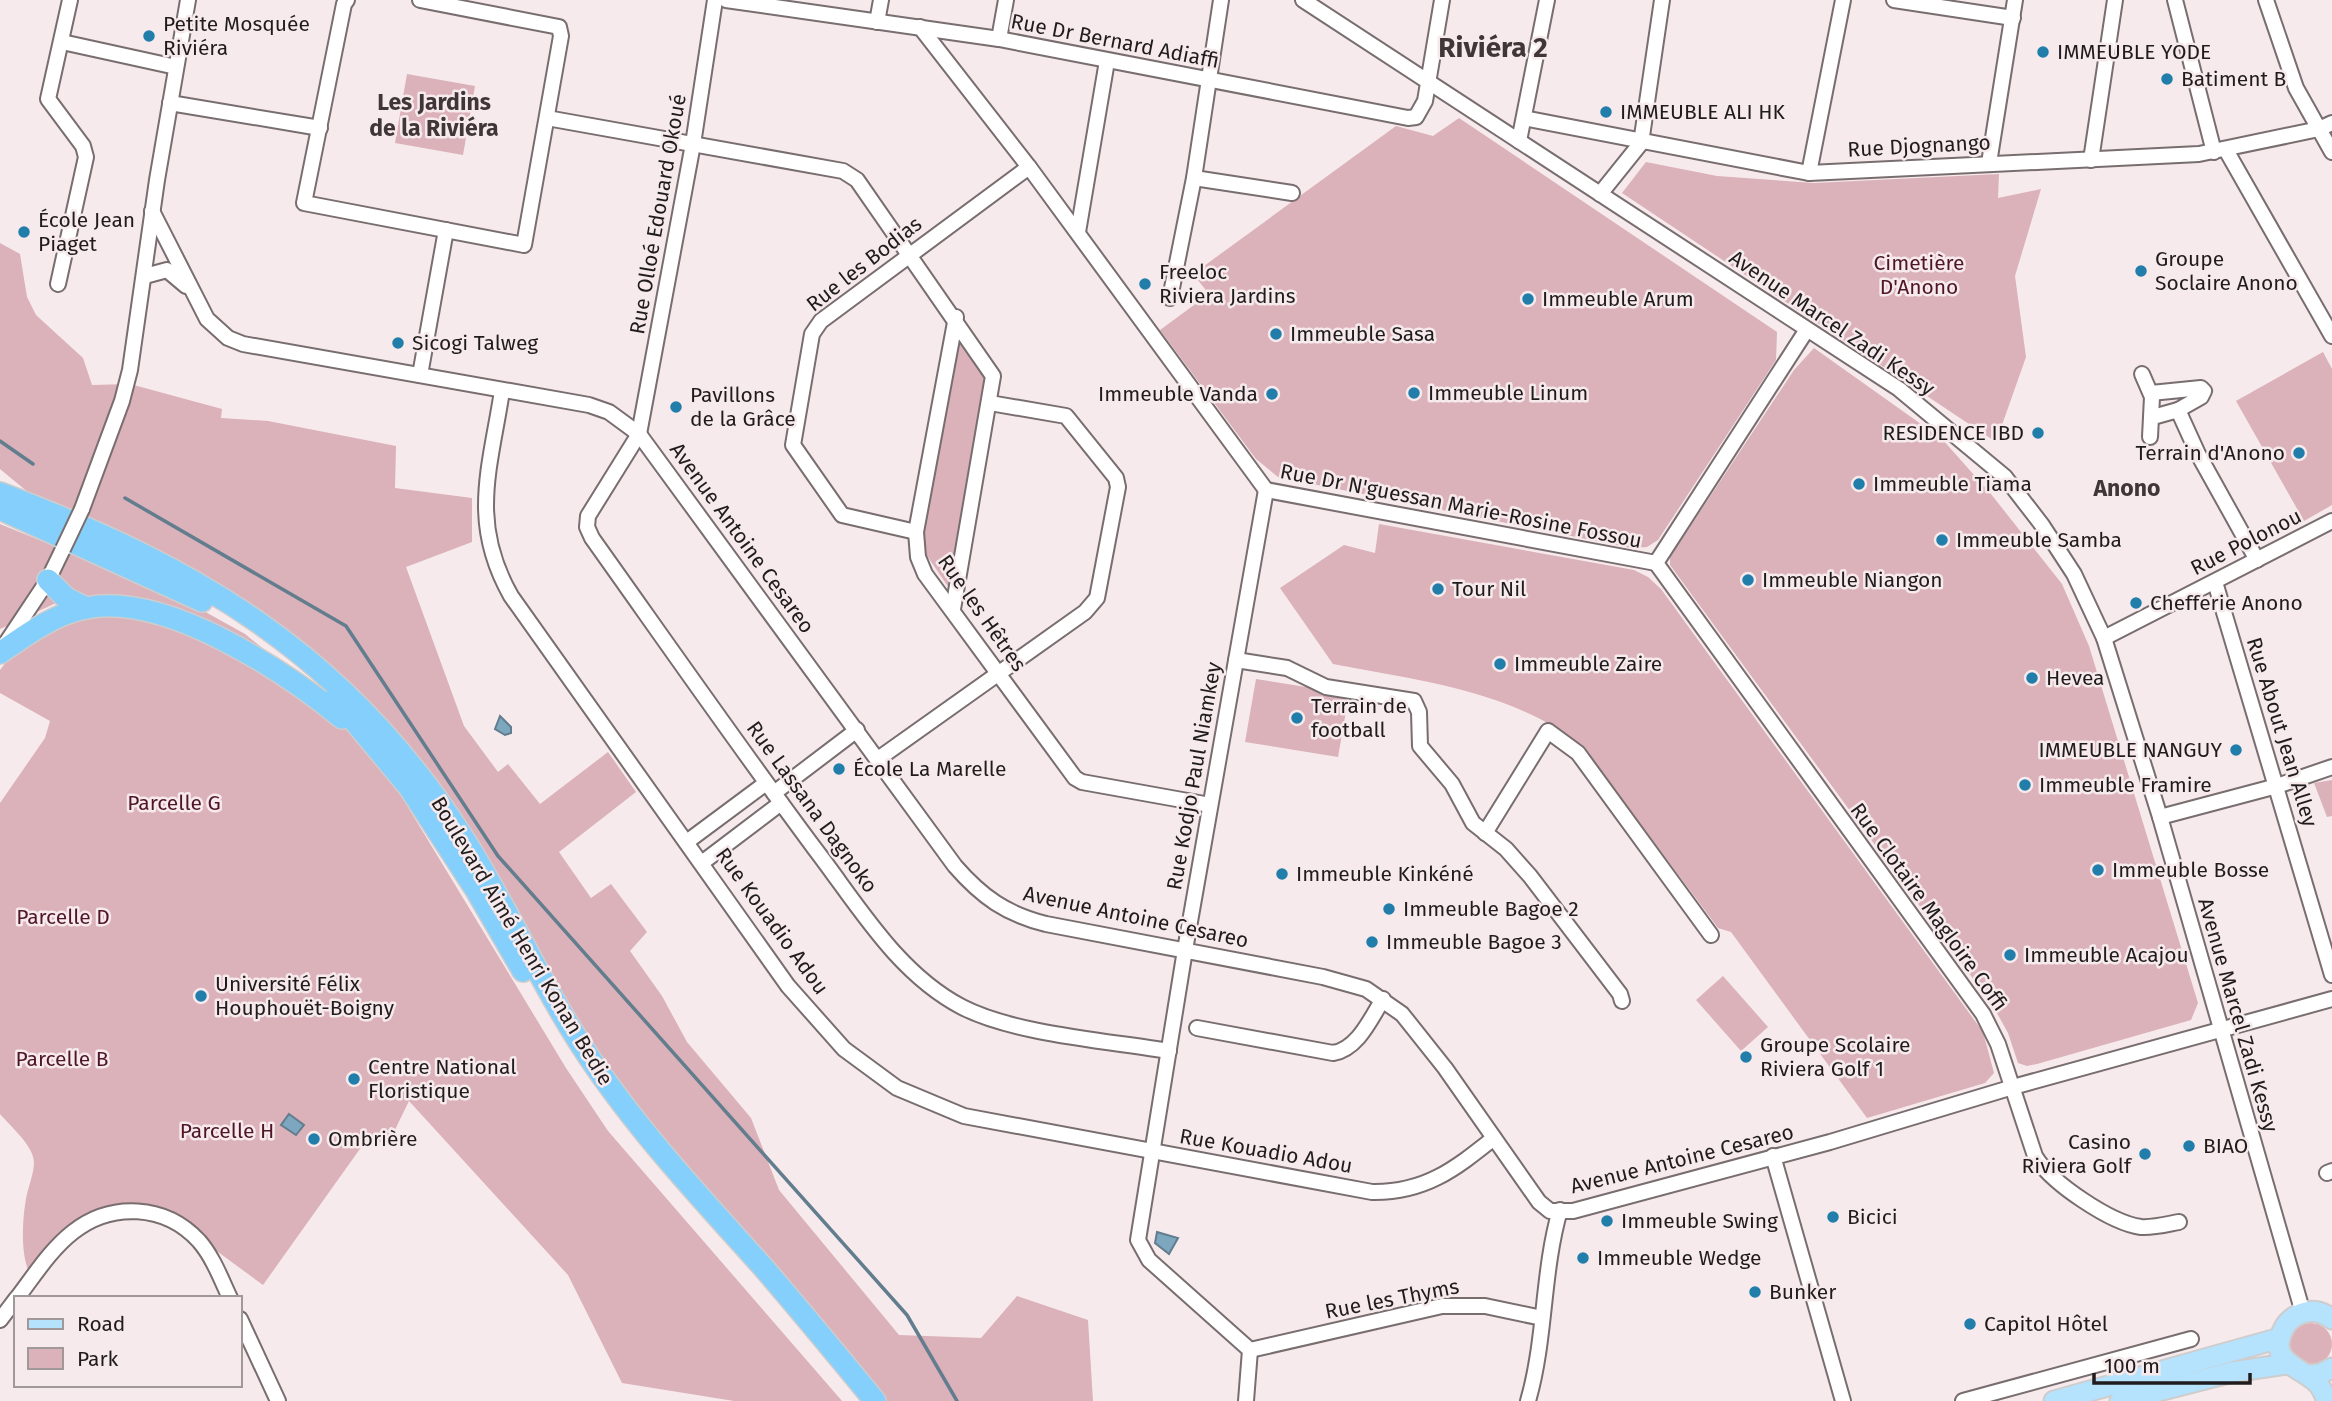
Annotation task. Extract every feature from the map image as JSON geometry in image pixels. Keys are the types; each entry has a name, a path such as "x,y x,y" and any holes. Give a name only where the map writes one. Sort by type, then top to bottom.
{"highway":[{"path":"0,486 6,501"},
{"name":"Boulevard Aimé Henri Konan Bedie","path":"6,501 219,611 330,693 416,798 476,890 582,1068 625,1131 859,1401"},
{"name":"Boulevard Aimé Henri Konan Bedie","path":"6,501 185,575 225,598 292,644 366,711 460,832 588,1055 641,1130 875,1401"},
{"path":"48,580 66,598 86,608"},
{"path":"0,652 44,624 86,608 130,608 163,615 199,629 264,662 366,736"}],"main road":[{"path":"2327,1401 2322,1388 2308,1375 2287,1364 2281,1352 2280,1338 2292,1318 2303,1313 2329,1315"},
{"path":"2054,1401 2280,1338"},
{"path":"2120,1401 2232,1372 2287,1364"},
{"path":"2308,1375 2331,1373"}],"street":[{"path":"58,284 86,157 83,146 48,99 70,0"},
{"path":"0,652 48,580 82,509 122,401 145,276 152,211 188,0"},
{"path":"347,0 344,4 304,203 524,244 561,36 559,27 420,0"},
{"name":"Rue Olloé Edouard Okoué","path":"639,434 693,144 715,0"},
{"name":"Rue Dr Bernard Adiaffi","path":"726,0 999,39 1408,118 1416,117 1422,110 1442,0"},
{"path":"877,22 881,0"},
{"path":"999,39 1006,0"},
{"path":"1170,298 1194,178 1221,0"},
{"name":"Avenue Marcel Zadi Kessy","path":"1304,0 1806,331 1899,389 2005,477 2074,574 2104,638 2160,817 2303,1313"},
{"path":"1519,141 1547,0"},
{"path":"1600,194 1641,143 1662,0"},
{"path":"1809,173 1843,0"},
{"path":"1894,0 2013,19"},
{"path":"1989,163 2015,0"},
{"path":"2091,160 2115,0"},
{"path":"2175,0 2220,151 2332,336"},
{"path":"2266,0 2295,88 2325,126 2332,152"},
{"name":"Rue Dr N'guessan Marie-Rosine Fossou","path":"920,27 1029,167 1265,490 1656,564 1806,331"},
{"path":"62,42 176,67"},
{"path":"1077,232 1107,61"},
{"path":"170,103 320,128"},
{"path":"547,118 843,172 857,180 991,370 990,403 953,609"},
{"name":"Rue Djognango","path":"1524,118 1641,143 1809,173 2220,151 2325,126"},
{"name":"Rue les Bodias","path":"916,532 842,515 793,445 815,327 1029,167"},
{"path":"1194,178 1292,193"},
{"name":"Avenue Antoine Cesareo","path":"152,211 206,319 228,338 243,344 589,405 609,412 639,434 955,866 978,893 1026,919 1343,982 1383,999 1418,1031 1539,1202 1550,1211 1573,1211 1830,1142 2013,1087 2332,999"},
{"path":"420,375 446,230"},
{"path":"145,276 166,270 193,293"},
{"name":"Rue les Hêtres","path":"956,317 916,532 918,558 925,574 1068,770 1082,782 1210,805"},
{"path":"2142,374 2151,393 2153,417 2150,437"},
{"path":"2151,393 2201,388 2204,391 2201,397 2178,410 2153,417"},
{"name":"Rue Kouadio Adou","path":"502,391 484,504 485,530 498,573 511,596 703,862 788,986 844,1049 897,1088 964,1116 1373,1192 1392,1193 1419,1188 1463,1163 1494,1138"},
{"path":"878,759 1085,612 1097,598 1118,487 1116,478 1066,416 990,403"},
{"path":"2178,410 2197,454 2257,560"},
{"name":"Rue Lassana Dagnoko","path":"639,434 594,505 587,527 592,538 774,793 892,951 935,992 1000,1022 1169,1051"},
{"name":"Rue Kodjo Paul Niamkey","path":"1250,1350 1142,1252 1138,1229 1265,490"},
{"name":"Rue Polonou","path":"2104,638 2332,522"},
{"name":"Rue Clotaire Magloire Coffi","path":"1656,564 1983,1014 2013,1087 2035,1156 2043,1170 2067,1190 2093,1206 2141,1227 2179,1222"},
{"name":"Rue About Jean Alley","path":"2215,582 2332,975"},
{"path":"1236,660 1287,668 1326,687 1414,701 1419,712 1420,746 1447,777 1473,823 1506,849 1538,884 1620,994 1622,1001"},
{"path":"703,862 768,813 774,793 857,730"},
{"path":"1485,833 1548,731 1578,753 1711,935"},
{"path":"2160,817 2277,786 2332,767"},
{"path":"753,792 768,813"},
{"path":"688,841 753,792 774,793"},
{"path":"1197,1028 1333,1053 1343,1052 1353,1043 1383,999"},
{"path":"1773,1156 1843,1401"},
{"path":"18,1296 57,1247 73,1232 108,1213 128,1210 149,1212 186,1230 200,1242 214,1263 229,1296"},
{"path":"1528,1401 1542,1318 1549,1247 1560,1210"},
{"path":"0,1320 14,1301"},
{"name":"Rue les Thyms","path":"1250,1350 1453,1305 1485,1306 1542,1318"},
{"path":"242,1323 278,1401"},
{"path":"1963,1401 2192,1339"},
{"path":"1246,1401 1250,1350"}],"green space":[{"path":"407,74 475,86 463,155 395,143"},
{"path":"1459,118 1777,332 1776,360 1658,540 1647,547 1631,548 1278,477 1256,459 1160,330 1209,294 1193,274 1396,126 1433,136"},
{"name":"Cimetière D'Anono","path":"1646,162 1717,176 1814,183 1999,174 1998,198 2041,189 2015,276 2026,357 1996,442 1622,193"},
{"path":"0,243 20,254 27,297 36,315 83,358 92,385 130,384 222,409 221,418 268,421 396,446 395,488 472,498 472,542 406,567 464,726 498,772 508,764 540,804 608,752 636,792 559,852 591,898 611,884 647,932 630,951 662,996 687,1042 751,1118 779,1190 899,1335 981,1338 1017,1296 1088,1320 1093,1401 880,1401 630,1112 369,708 320,656 260,610 190,567 41,503 0,469"},
{"path":"956,328 987,371 949,588 919,544"},
{"path":"1814,348 1942,439 1991,494 2062,584 2089,646 2198,1003 2191,1020 2037,1064 2027,1066 2018,1063 2008,1033 1993,1006 1670,565 1670,557 1794,370"},
{"name":"Terrain d'Anono","path":"2323,352 2332,369 2332,505 2304,521 2236,401"},
{"path":"0,524 175,595 245,634 300,679 267,658 69,597 0,629"},
{"path":"1379,524 1634,570 1648,577 1661,589 1983,1032 1994,1073 1985,1083 1867,1118 1731,932 1718,928 1584,748 1557,728 1496,700 1432,683 1333,664 1280,588 1344,545 1375,553"},
{"name":"Université Félix Houphouët-Boigny","path":"129,614 196,634 321,707 362,741 400,794 566,1068 608,1131 842,1401 734,1401 622,1383 568,1275 409,1101 390,1140 362,1146 263,1285 180,1224 131,1216 92,1228 75,1239 36,1282 27,1266 23,1243 33,1156 26,1143 0,1114 0,803 45,738 50,721 0,693 0,670 9,658 68,618"},
{"name":"Terrain de football","path":"1256,679 1349,694 1338,757 1245,742"},
{"path":"2332,780 2332,816 2327,817 2314,783"},
{"path":"1723,976 1768,1027 1741,1051 1696,1000"},
{"path":"2311,1323 2326,1329 2332,1344 2326,1359 2311,1365 2296,1359 2290,1344 2296,1329"}],"water":[{"path":"500,716 511,727 511,733 505,735 495,729"},
{"path":"289,1114 304,1125 296,1135 281,1125"},
{"path":"1157,1232 1178,1238 1169,1254 1155,1243"}],"waterway":[{"path":"0,441 33,464"},
{"path":"125,498 346,626 498,856 907,1315 957,1401"}],"place":[{"name":"Petite Mosquée Riviéra","path":"149,36"},
{"name":"IMMEUBLE YODE","path":"2043,52"},
{"name":"Batiment B","path":"2167,79"},
{"name":"IMMEUBLE ALI HK","path":"1606,112"},
{"name":"École Jean Piaget","path":"24,232"},
{"name":"Groupe Soclaire Anono","path":"2141,271"},
{"name":"Freeloc Riviera Jardins","path":"1145,284"},
{"name":"Immeuble Arum","path":"1528,299"},
{"name":"Immeuble Sasa","path":"1276,334"},
{"name":"Sicogi Talweg","path":"398,343"},
{"name":"Immeuble Linum","path":"1414,393"},
{"name":"Immeuble Vanda","path":"1272,394"},
{"name":"Pavillons de la Grâce","path":"676,407"},
{"name":"RESIDENCE IBD","path":"2038,433"},
{"name":"Terrain d'Anono","path":"2299,453"},
{"name":"Immeuble Tiama","path":"1859,484"},
{"name":"Immeuble Samba","path":"1942,540"},
{"name":"Immeuble Niangon","path":"1748,580"},
{"name":"Tour Nil","path":"1438,589"},
{"name":"Chefferie Anono","path":"2136,603"},
{"name":"Immeuble Zaire","path":"1500,664"},
{"name":"Hevea","path":"2032,678"},
{"name":"Terrain de football","path":"1297,718"},
{"name":"IMMEUBLE NANGUY","path":"2236,750"},
{"name":"École La Marelle","path":"839,769"},
{"name":"Immeuble Framire","path":"2025,785"},
{"name":"Immeuble Bosse","path":"2098,870"},
{"name":"Immeuble Kinkéné","path":"1282,874"},
{"name":"Immeuble Bagoe 2","path":"1389,909"},
{"name":"Immeuble Bagoe 3","path":"1372,942"},
{"name":"Immeuble Acajou","path":"2010,955"},
{"name":"Université Félix Houphouët-Boigny","path":"201,996"},
{"name":"Groupe Scolaire Riviera Golf 1","path":"1746,1057"},
{"name":"Centre National Floristique","path":"354,1079"},
{"name":"Ombrière","path":"314,1139"},
{"name":"BIAO","path":"2189,1146"},
{"name":"Casino Riviera Golf","path":"2145,1154"},
{"name":"Bicici","path":"1833,1217"},
{"name":"Immeuble Swing","path":"1607,1221"},
{"name":"Immeuble Wedge","path":"1583,1258"},
{"name":"Bunker","path":"1755,1292"},
{"name":"Capitol Hôtel","path":"1970,1324"}],"district":[{"name":"Riviéra 2","path":"1493,47"},
{"name":"Les Jardins de la Riviéra","path":"434,115"},
{"name":"Anono","path":"2127,488"}],"park label":[{"name":"Parcelle G","path":"174,803"},
{"name":"Parcelle D","path":"63,917"},
{"name":"Parcelle B","path":"62,1059"},
{"name":"Parcelle H","path":"227,1131"}]}
